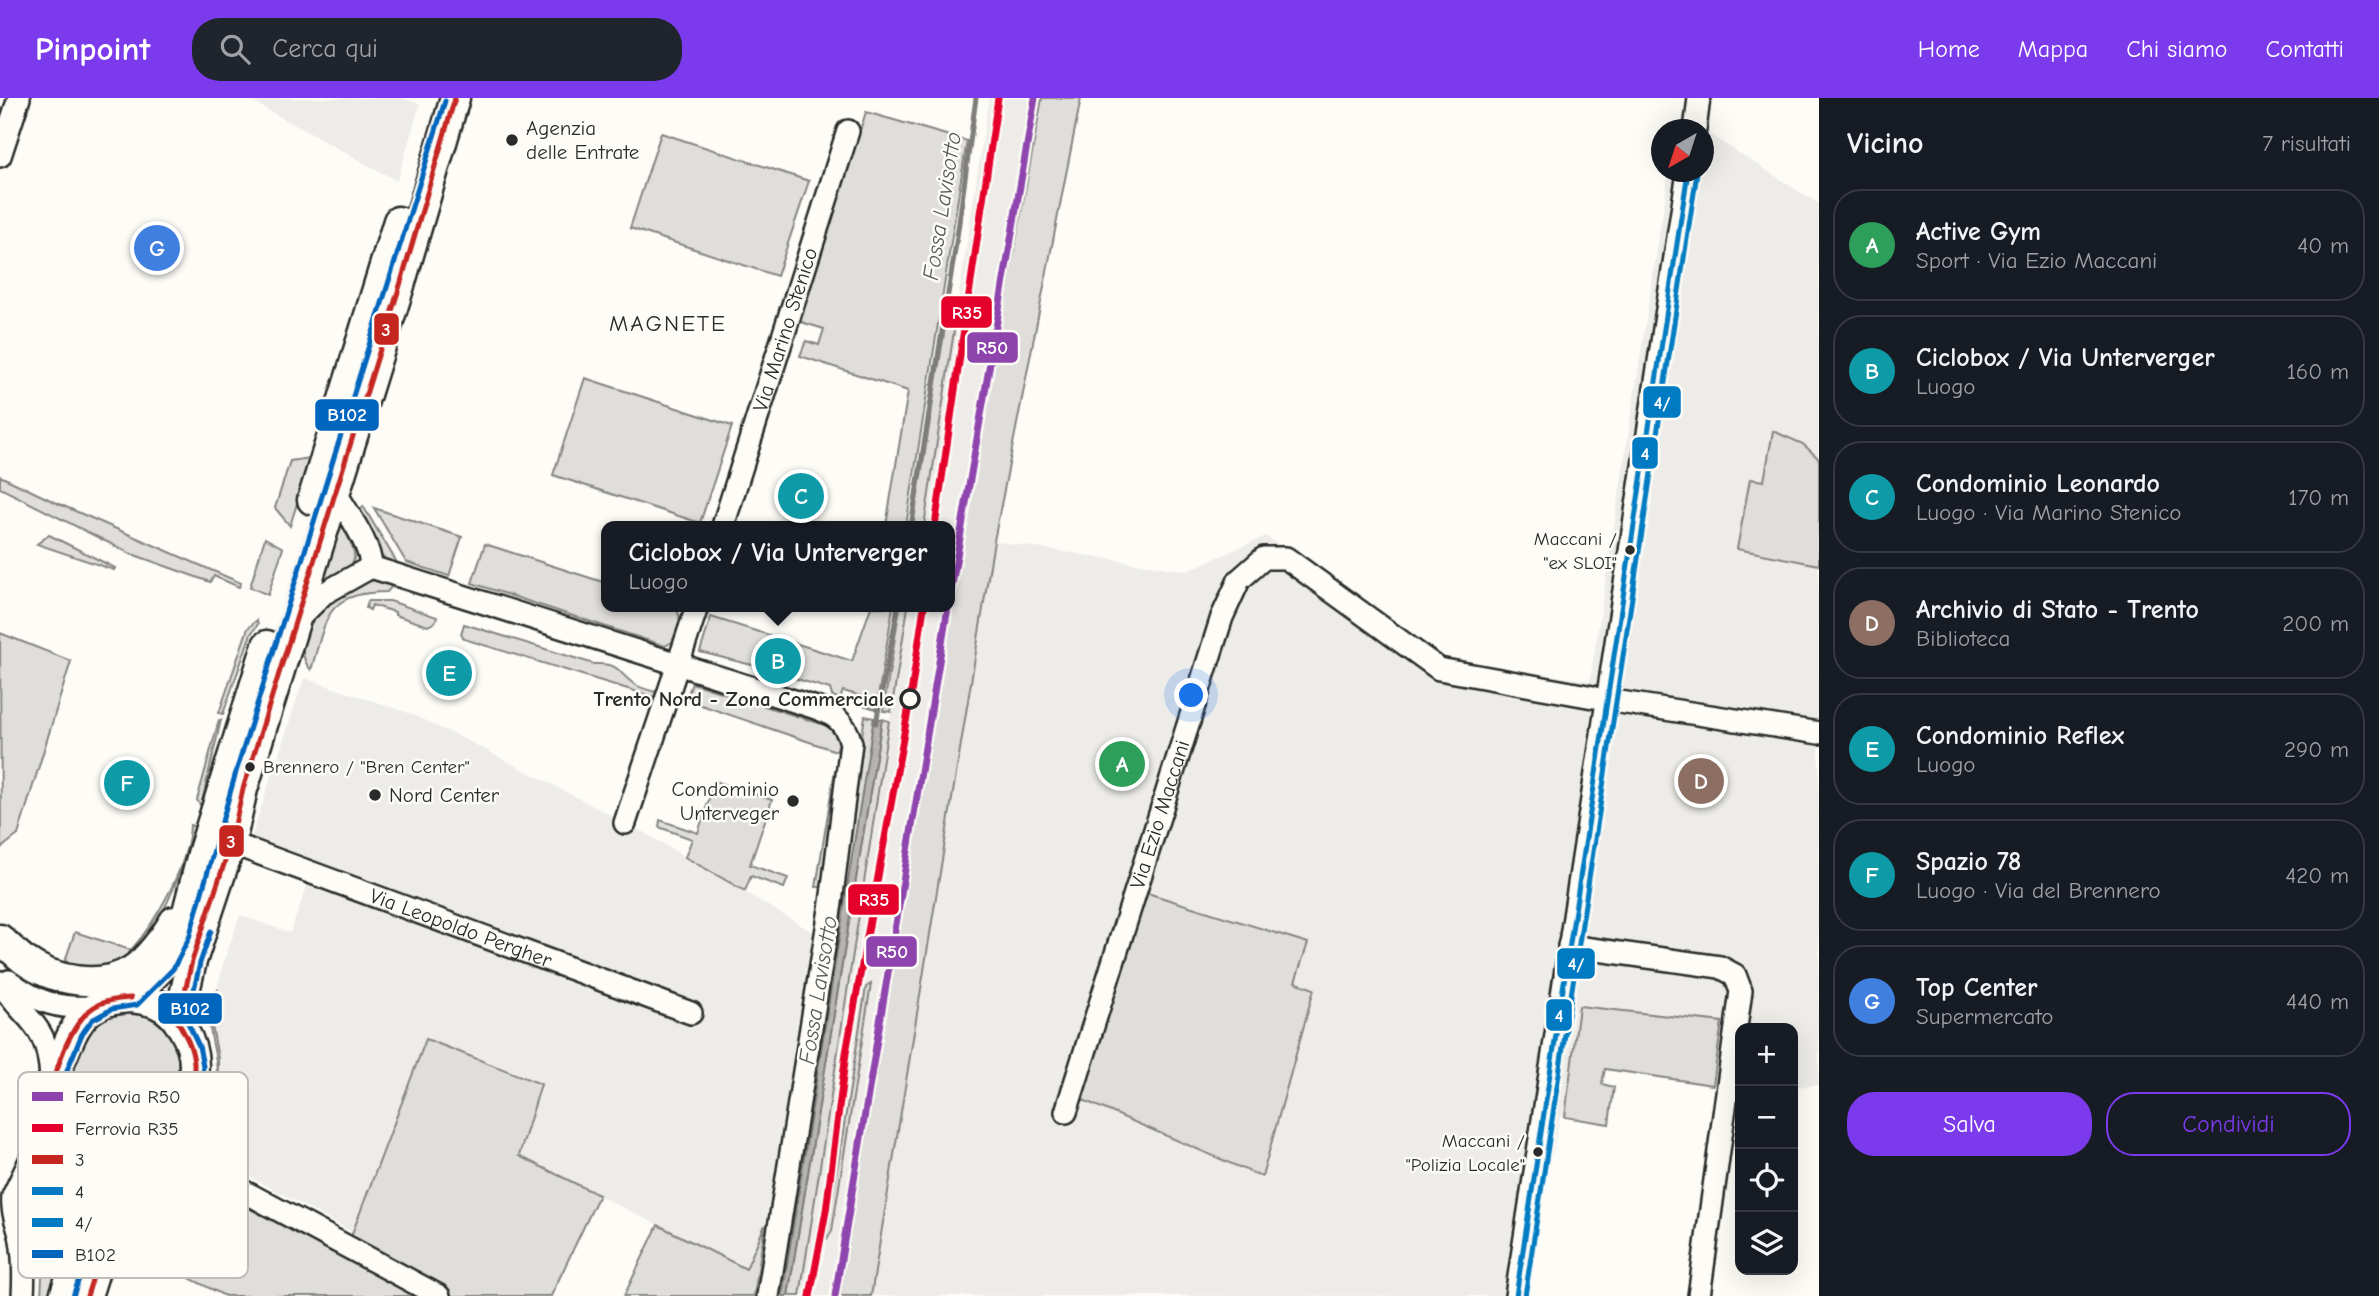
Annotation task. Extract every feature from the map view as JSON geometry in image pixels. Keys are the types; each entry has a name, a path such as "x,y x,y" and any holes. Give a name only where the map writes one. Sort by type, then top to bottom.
{"main road":[{"path":"131,998 158,973 174,952 181,935 235,745 437,98"},
{"path":"178,1022 192,961 231,843 243,789 455,98"},
{"path":"0,939 25,961 52,975 94,982 115,978 134,970 167,933 194,885"},
{"path":"57,1072 74,1030 95,1007 110,1000 131,998 158,1004 178,1022 191,1049 193,1072"},
{"path":"64,1296 70,1278"},
{"path":"87,1296 93,1278"}],"street":[{"path":"1,147 19,98"},
{"path":"1696,119 1699,98"},
{"name":"Via Marino Stenico","path":"725,521 848,131"},
{"path":"1516,1296 1569,946 1600,698 1686,182"},
{"path":"335,491 366,547 371,567"},
{"name":"Via Ezio Maccani","path":"1066,1112 1222,617 1239,580 1265,558 1286,558 1439,669 1648,708 1819,733"},
{"path":"294,624 323,594 371,567 830,713 842,722 851,743 831,903 768,1296"},
{"path":"625,823 696,612"},
{"name":"Via Leopoldo Pergher","path":"231,843 691,1013"},
{"path":"1569,946 1720,967 1735,975 1741,991 1699,1296"},
{"path":"0,971 30,996 51,1005 95,1007"},
{"path":"0,982 41,1032 50,1056 51,1072"},
{"path":"18,1186 13,1196 13,1215 18,1231"},
{"path":"248,1194 439,1296"},
{"path":"23,1278 23,1296"}],"shaded area":[{"path":"246,98 402,98 420,104 397,181"},
{"path":"989,98 1042,98 955,592 955,521 925,521"},
{"path":"1042,98 1081,98 994,541 871,1296 840,1296 952,612 955,612 955,592"},
{"path":"866,112 967,141 907,521 887,521 908,391 800,356 806,341 819,345 824,329 798,321"},
{"path":"661,133 809,181 777,276 630,228"},
{"path":"1714,137 1819,204 1819,1085 1798,1087 1798,1023 1735,1023 1735,1088 1713,1085 1722,1022 1579,1006 1565,1117 1560,1116 1524,1296 871,1296 994,541 1187,571 1266,536 1440,658 1590,681 1667,182 1714,182"},
{"path":"956,318 925,521 914,521 946,321"},
{"path":"585,378 732,426 701,521 553,475"},
{"path":"1773,431 1803,444 1819,459 1819,565 1737,549 1750,479 1764,481"},
{"path":"311,458 290,526 275,508 290,461"},
{"path":"0,476 241,583 239,587 214,576 210,582 129,553 0,488"},
{"path":"363,506 399,566 383,558 372,545 359,512"},
{"path":"374,508 462,537 449,576 406,562"},
{"path":"337,514 351,543 354,560 343,572 315,589"},
{"path":"49,535 115,568 114,570 37,544"},
{"path":"265,538 283,548 268,595 250,587"},
{"path":"485,544 601,581 601,612 678,612 680,619 672,642 665,646 472,583"},
{"path":"378,579 394,584 387,592 351,597 339,603 331,612 311,670 306,664 303,647 306,629 314,612 338,594"},
{"path":"368,601 390,601 437,617 435,622 428,626 372,605 370,610 366,608"},
{"path":"869,612 892,612 876,709 859,704 861,696 843,691 840,699 832,696 830,689 784,675 790,657 765,649 760,667 700,652 711,617 852,661"},
{"path":"899,612 907,612 891,712 883,711"},
{"path":"906,612 952,612 840,1296 800,1296"},
{"path":"257,620 258,624 251,634 223,714 219,713 248,628"},
{"path":"464,624 594,664 613,666 636,685 656,692 654,697 464,639 461,634"},
{"path":"0,633 71,661 18,835 1,848"},
{"path":"304,678 409,713 476,745 643,832 814,933 769,1206 765,1225 747,1269 519,1156 426,1039 352,1232 248,1176 248,1072 216,1072 210,1017 224,961 240,915 290,933 313,870 249,844"},
{"path":"692,683 828,726 840,740 836,751 686,700"},
{"path":"865,716 874,718 866,773 782,1296 774,1296"},
{"path":"874,718 882,719 788,1296 782,1296"},
{"path":"882,719 889,721 800,1296 788,1296"},
{"path":"221,720 201,806 197,800"},
{"path":"835,770 840,771 821,887 816,887"},
{"path":"715,781 772,800 750,865 788,878 784,888 751,876 745,891 685,857 692,839 659,827 660,820 698,833"},
{"path":"190,825 196,827 179,876 153,928 137,949 117,963 93,968 65,961 75,932 131,950 170,892 184,857"},
{"path":"1144,892 1308,943 1295,982 1314,989 1262,1177 1076,1097"},
{"path":"871,984 832,1231 826,1240 866,987"},
{"path":"218,989 219,1008 214,1010 217,1024 212,1026 218,1072 211,1033 212,1007"},
{"path":"1579,1006 1722,1022 1713,1085 1605,1069 1602,1084 1614,1087 1609,1124 1565,1117"},
{"path":"113,1010 150,1014 168,1032 176,1048 178,1072 70,1072 83,1031"},
{"path":"426,1039 541,1084 519,1156 599,1195 551,1296 453,1296 350,1239"},
{"path":"248,1208 415,1296 225,1296 189,1278 248,1278"},
{"path":"658,1225 746,1269 765,1225 754,1296 624,1296"},
{"path":"42,1278 57,1278 50,1296 41,1296"}],"waterway":[{"name":"Fossa Lavisotto","path":"912,521 976,98"},
{"name":"Fossa Lavisotto","path":"876,723 897,612"}],"rail line":[{"name":"R35","path":"936,521 998,98"},
{"name":"R50","path":"955,568 1035,98"},
{"name":"R35","path":"810,1296 826,1211 846,1053 910,700 923,612"},
{"name":"R50","path":"835,1296 947,612"}],"transit line":[{"name":"3","path":"178,1022 192,961 231,843 243,789 401,282 455,98"},
{"name":"B102","path":"66,1072 82,1034 92,1020 112,1009 137,1005 173,969 189,938 236,772 445,101"},
{"name":"4","path":"1516,1296 1686,182"},
{"name":"4/","path":"1525,1296 1696,182"},
{"name":"B102","path":"202,1072 199,1046 187,1021 200,963 211,931"},
{"name":"3","path":"56,1072 64,1049 83,1017 103,1003 131,998"},
{"name":"3","path":"178,1022 188,1041 194,1072"},
{"name":"B102","path":"73,1296 79,1278"},
{"name":"3","path":"87,1296 93,1278"}],"place":[{"name":"Agenzia delle Entrate","path":"512,140"},
{"name":"Top Center","path":"157,248"},
{"name":"Condominio Leonardo","path":"801,496"},
{"name":"Maccani / \"ex SLOI\"","path":"1630,550"},
{"name":"Ciclobox / Via Unterverger","path":"778,661"},
{"name":"Condominio Reflex","path":"449,673"},
{"name":"Trento Nord - Zona Commerciale","path":"910,699"},
{"name":"Active Gym","path":"1122,764"},
{"name":"Brennero / \"Bren Center\"","path":"250,767"},
{"name":"Archivio di Stato - Trento","path":"1701,781"},
{"name":"Spazio 78","path":"127,783"},
{"name":"Nord Center","path":"375,795"},
{"name":"Condominio Unterveger","path":"793,801"},
{"name":"Maccani / \"Polizia Locale\"","path":"1538,1152"}],"district":[{"name":"MAGNETE","path":"668,323"}]}
